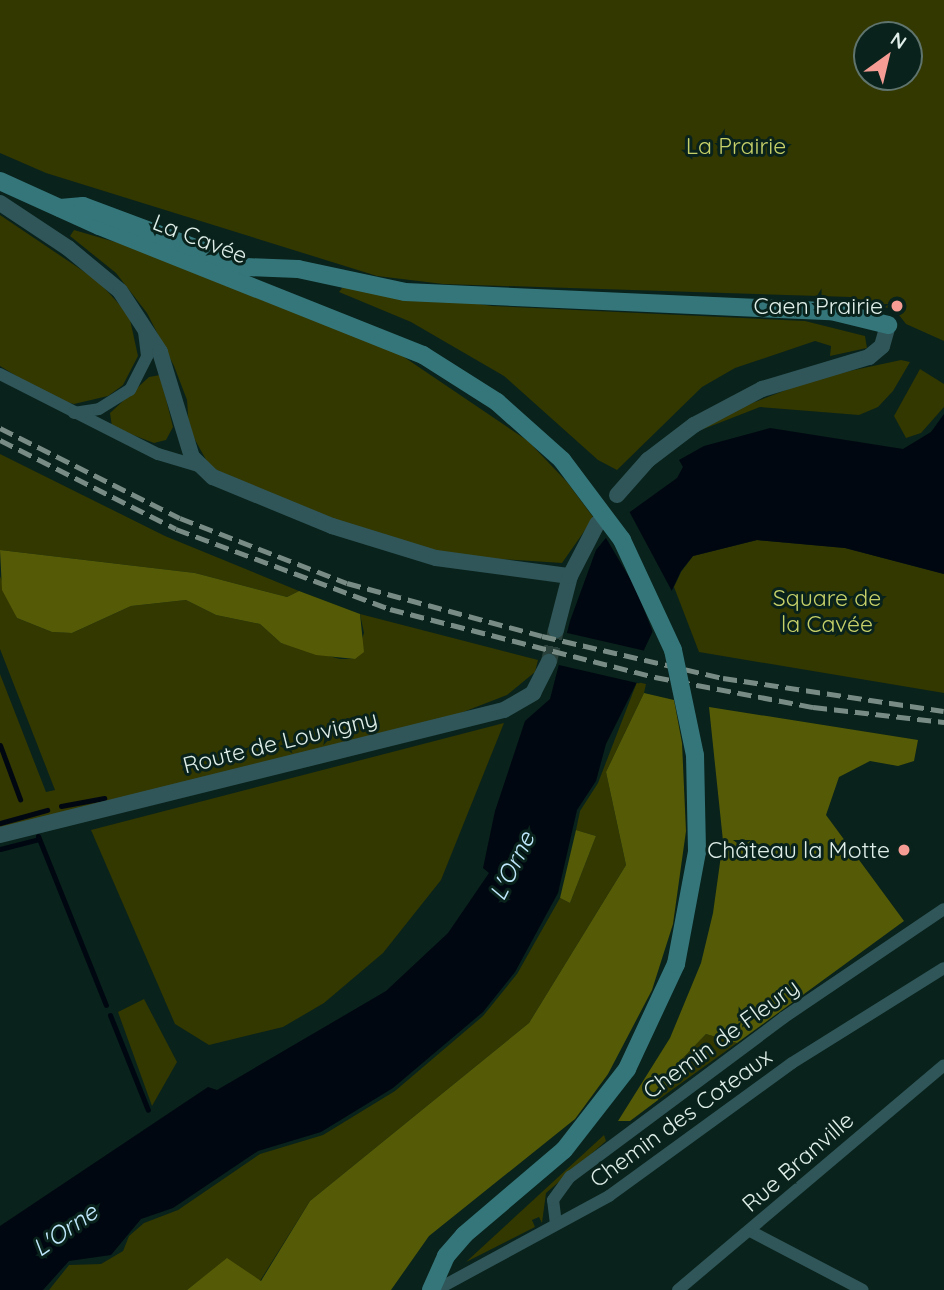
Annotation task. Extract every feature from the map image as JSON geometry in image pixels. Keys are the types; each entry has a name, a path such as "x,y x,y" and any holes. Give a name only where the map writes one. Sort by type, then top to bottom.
{"main road":[{"name":"La Cavée","path":"0,181 60,208 323,313 447,369 523,423 562,460 633,559 673,650 695,755 697,852 676,964 627,1069 564,1150 464,1235 446,1256 433,1290"},
{"path":"60,208 83,206 246,267 298,269 405,292 831,311 888,325"}],"street":[{"path":"0,203 106,278 142,321 166,366 184,435 198,466"},
{"path":"70,412 108,405 138,380 147,356 142,321"},
{"path":"617,495 648,460 694,425 762,389 869,357 882,346 888,325"},
{"path":"0,374 70,412 158,454 198,466 264,501 436,558 570,576"},
{"path":"556,630 570,576 597,524"},
{"name":"Route de Louvigny","path":"0,835 504,710 533,693 550,662"},
{"name":"Chemin de Fleury","path":"556,1224 552,1200 570,1177 783,1018 944,908"},
{"name":"Chemin des Coteaux","path":"433,1290 609,1196 792,1063 944,968"},
{"name":"Rue Branville","path":"678,1290 944,1065"},
{"path":"750,1231 863,1290"}],"green space":[{"name":"La Prairie","path":"0,0 944,0 944,341 906,324 895,310 850,297 443,284 377,276 46,173 0,153"},
{"path":"0,215 98,281 129,315 138,356 123,385 108,396 74,404 52,398 0,366"},
{"path":"74,230 129,246 398,353 528,441 567,482 593,517 590,523 562,563 454,556 305,511 210,467 189,429 187,400 174,366 147,313 116,273 70,236"},
{"path":"345,284 492,306 805,321 865,336 867,348 830,356 831,346 815,341 735,368 702,387 617,470 598,460 504,376 411,322 339,292"},
{"path":"901,360 910,362 893,391 878,407 859,415 760,407 701,430 734,410 817,378"},
{"path":"920,369 944,384 944,407 921,433 906,438 894,416"},
{"path":"160,375 173,427 166,440 154,443 112,427 110,413 149,377"},
{"path":"0,454 165,536 299,591 287,597 195,573 0,550"},
{"name":"Square de la Cavée","path":"757,540 845,548 944,574 944,693 699,652 674,587 681,572 693,556"},
{"path":"0,576 17,618 52,632 72,633 131,606 186,600 216,615 260,624 281,643 340,659 355,659 364,633 360,614 538,660 535,672 507,695 458,714 0,829 0,674 46,792 55,790 0,649"},
{"path":"637,682 646,684 644,693 606,772 626,865 529,1023 310,1201 260,1281 227,1259 187,1290 49,1290 69,1265 101,1264 123,1251 129,1236 144,1223 178,1210 260,1154 323,1135 395,1091 483,1016 517,974 560,898 570,903 596,836 576,830 580,811 598,783"},
{"path":"504,723 441,880 383,953 324,1003 283,1027 209,1045 175,1024 91,830"},
{"path":"144,999 177,1062 152,1106 118,1012"},
{"path":"706,1034 737,1043 658,1100 657,1094 686,1071 682,1059"},
{"path":"604,1135 606,1141 546,1193 542,1223 539,1217 532,1220 535,1227 466,1262"}],"shaded area":[{"path":"0,550 195,573 287,597 299,591 360,614 364,652 355,659 316,655 281,643 260,624 216,615 186,600 131,606 72,633 52,632 17,618 2,590"},
{"path":"644,693 674,700 682,743 686,831 673,924 652,990 608,1074 575,1119 429,1236 391,1290 187,1290 227,1258 261,1281 310,1201 529,1023 626,865 606,772"},
{"path":"709,707 918,740 914,761 898,766 870,761 839,777 826,815 904,921 737,1043 706,1034 682,1059 686,1071 657,1094 658,1100 630,1121 618,1121 670,1038 701,963 713,913 723,841"},
{"path":"576,830 596,836 570,903 560,898"}],"water":[{"name":"L'Orne","path":"944,414 944,574 845,548 757,540 693,556 681,571 644,650 637,682 606,744 596,781 577,810 558,893 515,972 483,1012 393,1088 321,1132 258,1151 173,1208 141,1219 111,1255 69,1261 43,1290 0,1290 0,1226 208,1087 217,1090 386,991 448,933 489,873 483,868 495,811 525,721 550,699 570,621 596,550 623,517 677,478 683,467 679,460 704,446 770,428 903,449 931,432"}],"pier":[{"path":"629,511 674,595 654,635 635,587 603,533"},
{"path":"563,632 647,651 639,684 556,664"}],"waterway":[{"path":"0,745 20,799"},
{"path":"61,806 104,798"},
{"path":"0,823 47,810"},
{"path":"38,836 106,1005"},
{"path":"0,849 39,839"},
{"path":"110,1015 148,1110"}],"tunnel":[{"path":"549,662 556,630"}],"railway":[{"path":"0,428 180,518 347,583 542,636 723,678 944,711"},
{"path":"0,440 176,529 390,609 655,677 813,707 944,722"}],"place":[{"name":"Caen Prairie","path":"897,306"},
{"name":"Château la Motte","path":"904,850"}]}
